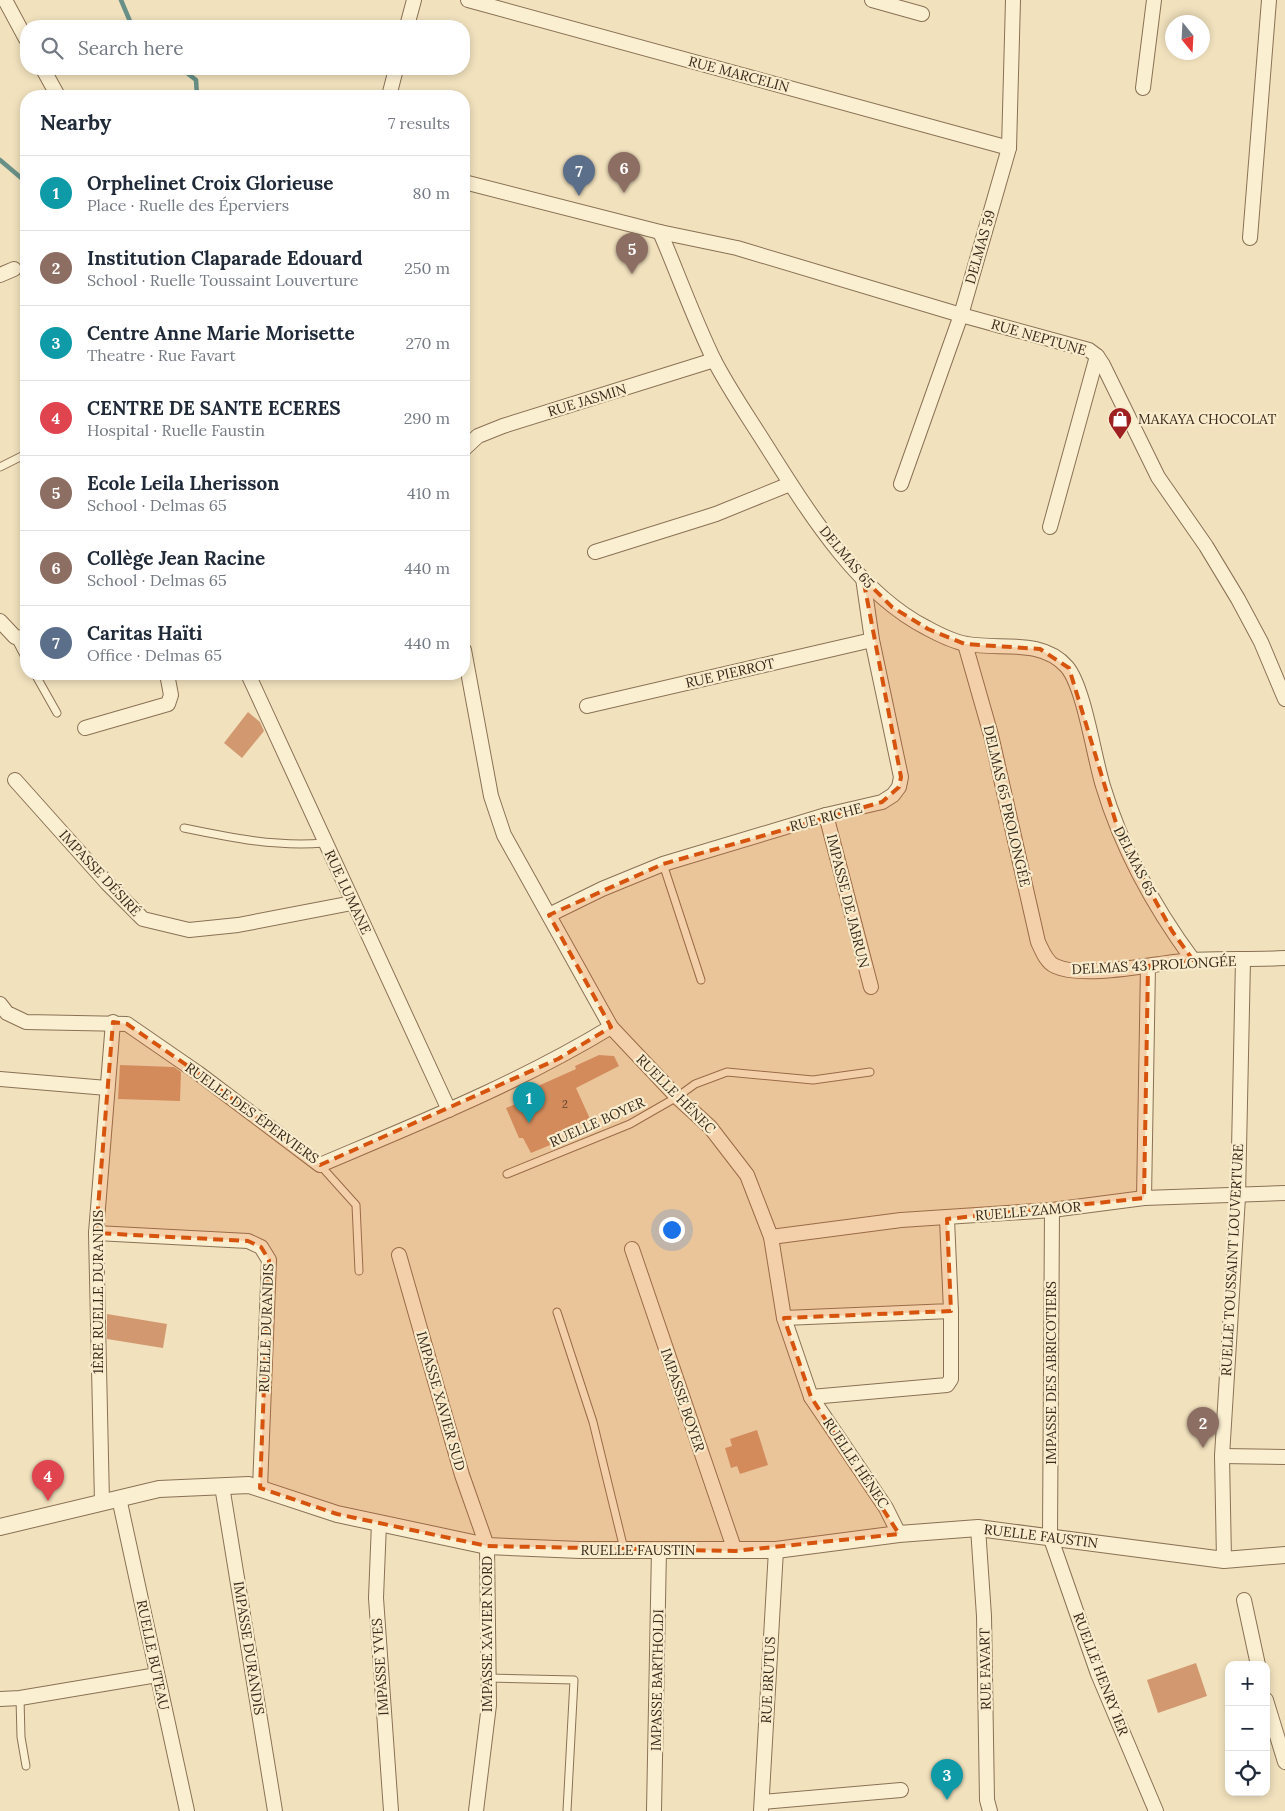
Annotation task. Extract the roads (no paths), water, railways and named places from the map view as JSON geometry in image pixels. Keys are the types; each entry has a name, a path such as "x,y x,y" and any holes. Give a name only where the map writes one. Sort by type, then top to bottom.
{"street":[{"path":"4,0 20,28"},
{"path":"409,20 414,0"},
{"name":"RUE MARCELIN","path":"468,0 1009,148"},
{"path":"872,0 922,14"},
{"name":"DELMAS 59","path":"901,484 961,315 1009,148 1013,0"},
{"path":"1142,88 1154,0"},
{"path":"1250,238 1269,0"},
{"path":"46,75 55,90"},
{"path":"390,90 394,75"},
{"path":"470,184 660,232"},
{"name":"RUE NEPTUNE","path":"660,232 736,248 961,315 1089,350 1097,356 1158,476 1206,546 1238,598 1261,642 1285,699"},
{"name":"DELMAS 65","path":"660,232 714,360 790,484 828,537 863,578 892,608 928,629 966,644 1040,649 1056,656 1068,668 1079,692 1102,784 1120,836 1172,931 1193,960"},
{"path":"0,275 14,269"},
{"path":"1050,527 1097,356"},
{"name":"RUE JASMIN","path":"470,443 478,436 503,426 714,360"},
{"path":"595,552 716,514 790,484"},
{"name":"RUE RICHE","path":"550,915 602,889 663,864 826,815 882,802 893,795 899,787 901,778 872,640 863,578"},
{"path":"0,621 20,637"},
{"name":"RUE PIERROT","path":"588,706 872,640"},
{"name":"DELMAS 65 PROLONGÉE","path":"966,644 991,735 1038,942 1045,956 1053,965"},
{"path":"85,728 168,704 171,695 168,680"},
{"name":"RUE LUMANE","path":"251,680 324,843 450,1110"},
{"name":"RUELLE HÉNEC","path":"469,680 490,796 504,835 611,1027 677,1097 710,1127 747,1175 771,1237 784,1318 811,1397 886,1508 899,1534"},
{"name":"IMPASSE DÉSIRÉ","path":"15,780 107,883 143,919 189,930 238,925 352,903"},
{"name":"IMPASSE DE JABRUN","path":"826,815 871,987"},
{"name":"DELMAS 43 PROLONGÉE","path":"1053,965 1077,971 1148,966 1193,960 1285,958"},
{"name":"RUELLE TOUSSAINT LOUVERTURE","path":"1224,1560 1222,1456 1238,1196 1242,960"},
{"path":"1144,1198 1148,966"},
{"name":"RUELLE DES ÉPERVIERS","path":"0,1004 7,1013 26,1022 113,1022 127,1024 190,1068 320,1165 450,1110 558,1059 611,1027"},
{"name":"1ÈRE RUELLE DURANDIS","path":"102,1502 96,1233 113,1022"},
{"path":"0,1079 107,1088"},
{"name":"RUELLE ZAMOR","path":"771,1237 901,1220 1052,1210 1144,1198 1285,1193"},
{"name":"IMPASSE DES ABRICOTIERS","path":"1050,1536 1052,1210"},
{"path":"811,1397 947,1385 951,1379 951,1311 947,1218"},
{"name":"RUELLE DURANDIS","path":"96,1233 248,1241 261,1247 269,1260 260,1488"},
{"name":"IMPASSE BOYER","path":"632,1249 735,1551"},
{"name":"IMPASSE XAVIER SUD","path":"399,1255 462,1475 487,1546"},
{"path":"784,1318 951,1311"},
{"path":"1222,1456 1285,1457"},
{"name":"RUELLE FAUSTIN","path":"0,1527 159,1489 249,1484 337,1514 487,1546 580,1550 776,1550 899,1534 978,1528 1224,1560 1285,1555"},
{"name":"IMPASSE DURANDIS","path":"222,1486 275,1811"},
{"name":"RUELLE BUTEAU","path":"119,1498 187,1811"},
{"name":"IMPASSE YVES","path":"379,1523 376,1598 391,1811"},
{"name":"RUE FAVART","path":"978,1528 984,1616 987,1800 990,1811"},
{"name":"RUELLE HENRY 1ER","path":"1050,1536 1098,1674 1156,1811"},
{"name":"IMPASSE XAVIER NORD","path":"476,1811 489,1706 487,1546"},
{"name":"IMPASSE BARTHOLDI","path":"654,1811 659,1549"},
{"name":"RUE BRUTUS","path":"761,1806 776,1550"},
{"path":"1244,1600 1257,1661"},
{"path":"0,1699 20,1698 157,1675"},
{"path":"1268,1706 1285,1762"},
{"path":"761,1806 901,1790"}],"lane":[{"path":"0,467 20,457"},
{"path":"38,680 57,713"},
{"path":"184,828 254,842 295,846 324,843"},
{"path":"663,864 701,980"},
{"name":"RUELLE BOYER","path":"507,1174 630,1124 677,1097 695,1084 727,1072 812,1080 870,1072"},
{"path":"320,1165 356,1205 358,1271"},
{"path":"557,1312 593,1422 624,1549"},
{"path":"488,1678 574,1680 567,1811"},
{"path":"20,1698 21,1737 26,1766"}],"waterway":[{"path":"121,0 129,20"},
{"path":"190,75 196,80 197,90"},
{"path":"0,160 20,177"}],"place":[{"name":"Collège Jean Racine","path":"624,193"},
{"name":"Caritas Haïti","path":"579,196"},
{"name":"Ecole Leila Lherisson","path":"632,274"},
{"name":"MAKAYA CHOCOLAT","path":"1120,440"},
{"name":"Orphelinet Croix Glorieuse","path":"529,1123"},
{"name":"Institution Claparade Edouard","path":"1203,1448"},
{"name":"CENTRE DE SANTE ECERES","path":"48,1501"},
{"name":"Centre Anne Marie Morisette","path":"947,1800"}]}
